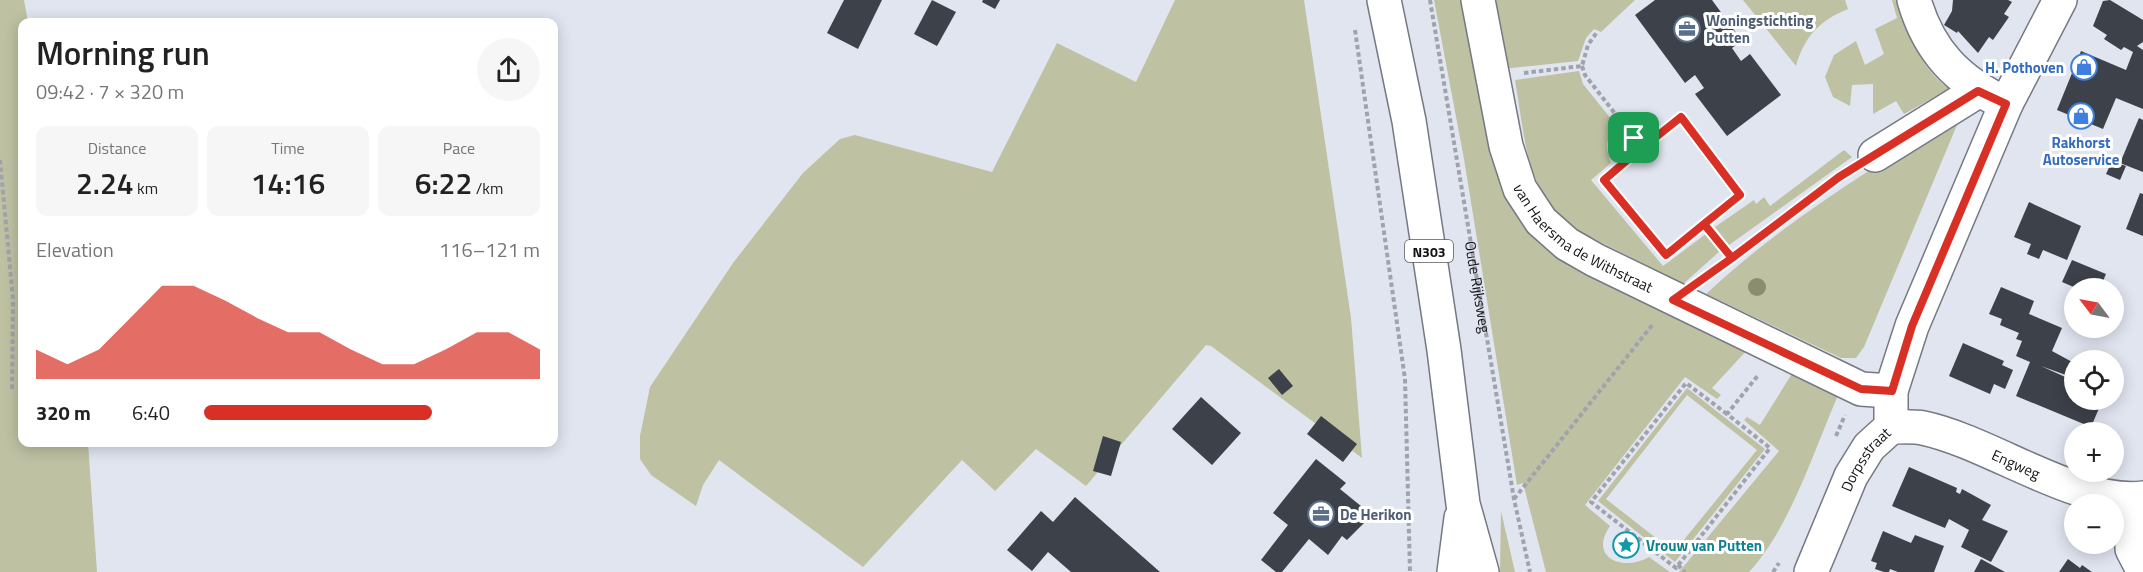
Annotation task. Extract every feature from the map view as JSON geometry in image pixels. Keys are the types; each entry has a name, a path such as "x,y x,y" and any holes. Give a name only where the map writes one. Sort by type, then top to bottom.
{"street":[{"name":"N303","path":"1384,0 1409,121 1444,350 1463,504 1482,572"},
{"name":"van Haersma de Withstraat","path":"1478,0 1506,146 1520,189 1541,222 1567,244 1673,300 1861,389 1892,391"},
{"path":"1875,155 1992,97 1936,52 1919,18 1914,0"},
{"name":"Dorpsstraat","path":"1807,568 1851,476 1869,447 1891,427 1892,391 1912,326 1992,97 2060,0"},
{"name":"Engweg","path":"1891,427 1922,428 1943,434 2079,488 2138,498"},
{"path":"2138,498 2132,549 2143,570"},
{"name":"N303","path":"1454,572 1463,504"}],"path":[{"name":"Oude Rijksweg","path":"1430,0 1514,500 1530,572"},
{"path":"1354,24 1405,379 1410,572"},
{"path":"1597,32 1588,45 1582,66 1585,75 1634,138"},
{"path":"1493,76 1582,66"},
{"path":"1681,117 1740,195 1666,255 1604,180 1633,155 1681,117"},
{"path":"1633,155 1630,146 1634,138 1642,135 1651,141"},
{"path":"1514,500 1613,371 1673,300 1839,177 1875,155"},
{"path":"0,160 13,300 12,389"},
{"path":"1704,224 1732,258"},
{"path":"1727,414 1778,350"},
{"path":"1686,383 1727,414 1770,448 1676,568 1592,502 1686,383"},
{"path":"1678,565 1685,572"}],"green space":[{"path":"0,0 24,0 27,18 18,18 18,447 88,447 97,572 0,572"},
{"path":"1175,0 1304,0 1351,318 1362,458 1211,346 1206,345 1086,486 1036,449 995,491 962,460 863,567 719,460 703,485 696,506 651,475 640,459 640,436 650,387 733,263 803,173 840,139 855,135 992,172 1057,43 1136,82"},
{"path":"1434,0 1464,0 1519,216 1538,240 1554,254 1748,349 1712,388 1721,395 1717,399 1685,377 1585,505 1610,526 1604,537 1603,546 1606,554 1612,559 1629,563 1649,557 1670,572 1546,572 1523,483 1517,485 1464,159"},
{"path":"1492,0 1635,0 1601,32 1594,29 1586,38 1578,61 1503,69"},
{"path":"1743,0 1845,0 1848,9 1829,18 1814,31 1804,46 1796,66"},
{"path":"1892,0 1899,0 1911,37 1922,60 1938,80 1949,89 1904,114 1896,101 1873,114 1873,84 1852,85 1850,106 1833,97 1825,77 1834,55 1856,41 1865,65 1884,54 1875,29 1897,18"},
{"path":"1579,71 1583,84 1616,125 1607,143 1611,163 1591,180 1663,266 1706,234 1720,251 1683,284 1575,229 1558,215 1546,199 1537,181 1525,143 1515,80"},
{"path":"1962,113 1864,347 1856,358 1841,358 1706,294 1766,243 1829,197"},
{"path":"1844,150 1852,157 1729,245 1715,227 1754,200 1756,204 1764,197 1770,206"},
{"path":"1793,372 1839,393 1800,487 1777,533 1749,572 1679,572 1779,451 1744,420 1747,417 1760,425"},
{"path":"1687,388 1765,449 1675,562 1598,501","holes":["1687,395 1757,450 1674,552 1606,499"]},
{"path":"1501,511 1515,572 1500,572"}],"building":[{"path":"844,0 882,0 858,49 827,33"},
{"path":"932,0 956,12 937,46 914,34"},
{"path":"983,0 1000,0 995,9 982,2"},
{"path":"1655,0 1712,0 1742,41 1732,48 1741,61 1750,54 1781,95 1727,136 1695,94 1704,88 1695,75 1685,83 1635,15"},
{"path":"1953,0 2008,0 2012,2 2004,14 2009,17 1993,40 1989,37 1978,53 1958,31 1957,33 1944,25 1952,11"},
{"path":"2110,0 2143,20 2143,42 2137,46 2143,50 2143,109 2116,98 2103,129 2057,110 2081,51 2126,70 2133,52 2124,47 2121,50 2104,39 2107,35 2093,26 2103,1"},
{"path":"2139,118 2143,120 2143,172 2120,163"},
{"path":"2112,161 2126,166 2120,180 2106,174"},
{"path":"2140,193 2143,194 2143,236 2126,229"},
{"path":"2029,202 2081,226 2067,260 2043,250 2039,259 2027,254 2031,244 2014,237"},
{"path":"2072,260 2106,274 2104,278 2064,278 2064,283 2062,282"},
{"path":"2001,287 2034,301 2029,314 2062,328 2052,351 2064,358 2064,374 2041,366 2064,376 2064,410 2098,410 2093,422 2079,422 2016,396 2030,362 2016,356 2022,341 2016,339 2019,333 2000,325 2002,319 1989,314"},
{"path":"1963,343 2004,361 2002,365 2013,370 2005,389 1994,384 1990,394 1949,376"},
{"path":"1279,369 1293,386 1282,395 1268,378"},
{"path":"1201,397 1241,433 1212,465 1172,429"},
{"path":"1321,416 1357,444 1343,462 1307,434"},
{"path":"1103,436 1121,442 1111,476 1093,471"},
{"path":"1316,459 1346,483 1340,489 1372,515 1347,540 1342,536 1328,555 1309,539 1282,572 1276,572 1261,560 1288,525 1273,513"},
{"path":"1909,467 1957,488 1956,492 1960,494 1962,489 1991,505 1982,520 2008,531 1991,562 1961,547 1969,530 1949,519 1945,528 1892,506"},
{"path":"1075,497 1160,572 1071,572 1048,552 1032,571 1007,550 1041,511 1053,522"},
{"path":"1883,531 1911,543 1915,535 1944,546 1934,572 1898,572 1890,569 1889,572 1884,572 1875,569 1877,563 1871,561"},
{"path":"1981,559 2005,572 1974,572"},
{"path":"2068,559 2080,568 2082,565 2092,572 2059,572"}],"place":[{"name":"Woningstichting Putten","path":"1687,29"},
{"name":"H. Pothoven","path":"2084,67"},
{"name":"Rakhorst Autoservice","path":"2081,116"},
{"name":"De Herikon","path":"1321,514"},
{"name":"Vrouw van Putten","path":"1626,545"}],"route":[{"path":"1634,138 1630,146 1633,155 1604,180 1666,255 1704,224 1732,258 1839,177 1978,91 2006,104 1912,326 1892,391 1861,389 1673,300 1732,258 1704,224 1740,195 1681,117 1651,141 1642,135 1634,138"}]}
